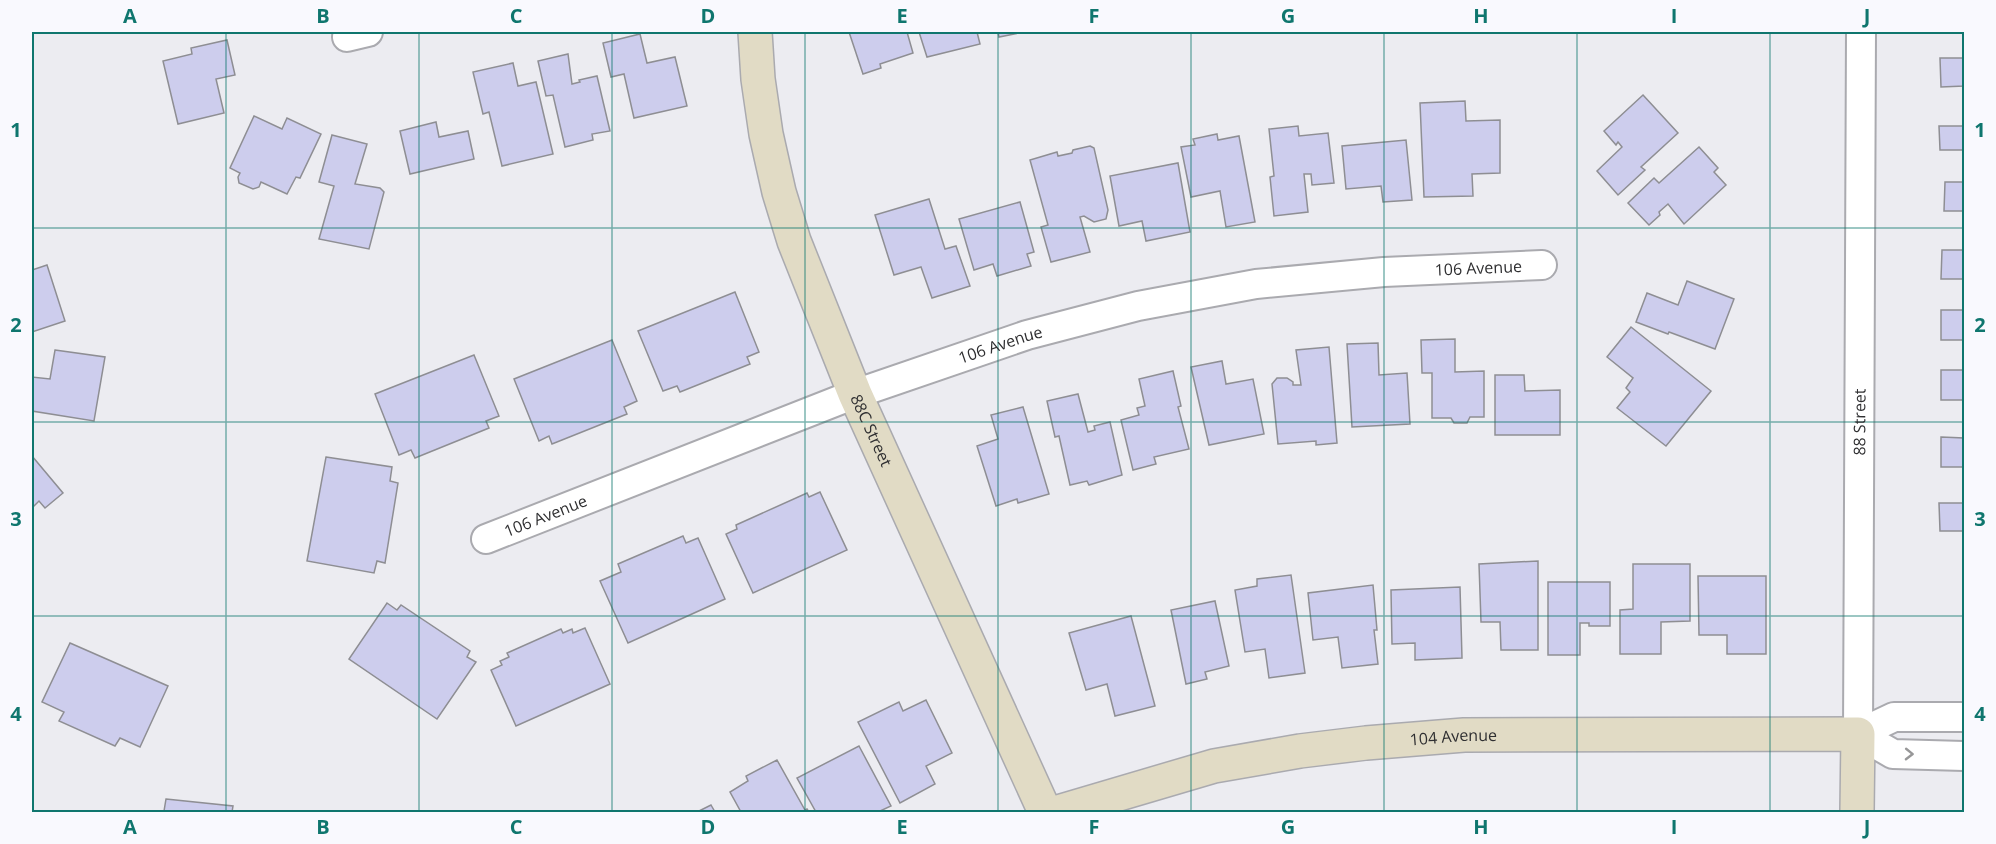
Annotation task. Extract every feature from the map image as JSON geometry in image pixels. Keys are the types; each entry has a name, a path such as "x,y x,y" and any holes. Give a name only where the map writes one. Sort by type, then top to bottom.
{"street":[{"name":"88C Street","path":"755,32 763,112 779,192 794,241 855,394 1045,813"},
{"name":"88 Street","path":"1857,813 1861,32"},
{"name":"106 Avenue","path":"486,539 855,394 1027,335 1138,306 1256,284 1384,272 1542,265"},
{"path":"1858,734 1893,717 1965,717"},
{"path":"1858,734 1893,754 1965,756"},
{"name":"104 Avenue","path":"1058,813 1214,766 1366,742 1464,735 1858,734"}],"building":[{"path":"849,32 907,32 913,53 880,64 881,68 863,74"},
{"path":"919,32 977,32 980,44 927,57"},
{"path":"998,32 1024,32 999,37"},
{"path":"640,34 647,63 675,57 687,106 634,118 624,74 611,77 603,43"},
{"path":"227,40 235,75 216,79 224,113 178,124 163,61 192,54 191,48"},
{"path":"568,54 572,84 597,76 610,131 592,134 593,140 565,147 553,95 546,96 538,61"},
{"path":"1940,58 1964,58 1964,86 1941,87"},
{"path":"513,63 518,86 536,82 553,154 502,166 489,112 483,114 473,72"},
{"path":"1643,95 1678,133 1641,167 1645,170 1618,195 1597,171 1622,147 1618,142 1616,145 1604,131"},
{"path":"1465,101 1466,121 1500,120 1500,173 1472,174 1473,196 1424,197 1420,103"},
{"path":"254,116 282,129 287,118 321,134 300,178 296,177 287,194 261,182 259,187 253,189 239,183 240,173 230,168"},
{"path":"436,122 439,137 468,131 474,159 410,174 400,131"},
{"path":"1298,126 1299,136 1328,133 1334,183 1312,185 1311,174 1304,174 1308,212 1274,216 1270,177 1274,176 1269,129"},
{"path":"1939,126 1964,126 1964,150 1940,150"},
{"path":"1217,134 1218,140 1239,136 1255,222 1226,227 1220,191 1191,197 1181,147 1195,145 1193,139"},
{"path":"332,135 367,144 355,184 380,188 384,192 369,249 319,239 334,186 319,182"},
{"path":"1406,140 1412,200 1383,202 1381,186 1346,189 1342,146"},
{"path":"1090,146 1094,148 1108,210 1106,219 1094,222 1084,216 1080,217 1090,252 1051,262 1041,227 1048,225 1030,160 1057,152 1058,156 1072,153 1073,150"},
{"path":"1699,147 1718,168 1714,172 1726,185 1684,224 1668,204 1649,225 1628,203 1654,178 1659,183"},
{"path":"1178,163 1190,232 1146,241 1142,221 1119,226 1110,176"},
{"path":"1945,182 1964,182 1964,211 1944,211"},
{"path":"929,199 945,249 956,246 970,286 932,298 921,267 894,275 875,215"},
{"path":"1020,202 1034,252 1027,254 1031,266 997,276 993,264 974,270 959,219"},
{"path":"1942,250 1964,250 1964,279 1941,279"},
{"path":"47,265 65,321 32,332 32,270"},
{"path":"1687,281 1734,299 1715,349 1636,322 1647,293 1678,305"},
{"path":"735,292 759,352 747,357 750,364 680,392 677,386 663,391 638,331"},
{"path":"1941,310 1964,310 1964,340 1941,340"},
{"path":"1631,327 1711,391 1666,446 1617,408 1630,392 1626,388 1633,378 1607,357"},
{"path":"1455,339 1455,372 1484,371 1484,417 1470,417 1467,423 1454,423 1451,418 1432,418 1432,373 1422,373 1421,340"},
{"path":"612,340 637,401 624,407 627,414 552,444 549,436 539,441 514,379"},
{"path":"1378,343 1379,375 1407,373 1410,424 1352,427 1347,344"},
{"path":"1329,347 1337,443 1316,445 1316,441 1278,444 1272,384 1277,378 1287,378 1293,382 1293,385 1301,385 1296,350"},
{"path":"55,350 105,357 94,421 32,411 32,377 50,379"},
{"path":"474,355 499,416 486,421 489,428 415,458 411,450 399,455 375,394"},
{"path":"1222,361 1226,384 1253,379 1264,434 1209,445 1191,367"},
{"path":"1941,370 1964,370 1964,400 1941,400"},
{"path":"1173,371 1181,406 1178,407 1189,449 1154,457 1156,464 1133,470 1121,420 1139,415 1137,408 1145,406 1139,379"},
{"path":"1495,375 1524,375 1525,391 1560,390 1560,435 1495,435"},
{"path":"1078,394 1088,432 1095,430 1094,426 1110,422 1122,475 1089,485 1087,481 1070,485 1059,436 1055,437 1047,401"},
{"path":"1023,407 1049,494 1018,503 1017,499 996,506 977,446 998,439 991,415"},
{"path":"1941,437 1964,438 1964,467 1941,467"},
{"path":"32,456 63,493 45,508 39,501 32,508"},
{"path":"326,457 392,467 390,481 398,483 385,563 377,561 374,573 307,561"},
{"path":"820,492 847,550 753,593 726,534 737,529 736,525 807,493 809,497"},
{"path":"1939,503 1964,503 1964,531 1940,531"},
{"path":"683,536 686,543 698,538 725,599 628,643 600,581 621,572 618,564"},
{"path":"1538,561 1538,650 1501,650 1500,622 1481,622 1479,564"},
{"path":"1633,564 1690,564 1690,621 1661,622 1661,654 1620,654 1620,610 1633,609"},
{"path":"1291,575 1305,673 1269,678 1265,649 1245,652 1235,590 1257,586 1257,579"},
{"path":"1698,576 1766,576 1766,654 1727,654 1727,635 1699,635"},
{"path":"1548,582 1610,582 1610,626 1589,626 1589,623 1580,623 1580,655 1548,655"},
{"path":"1373,585 1377,630 1374,630 1378,664 1342,668 1338,637 1313,640 1308,593"},
{"path":"1460,587 1462,658 1415,660 1415,643 1392,644 1391,590"},
{"path":"1215,601 1229,666 1205,672 1207,679 1186,684 1171,610"},
{"path":"387,603 397,610 401,605 470,651 467,657 476,662 437,719 349,659"},
{"path":"1131,616 1155,706 1115,716 1107,684 1086,690 1069,633"},
{"path":"585,628 610,684 516,726 491,670 502,665 500,661 509,657 507,653 561,629 563,633 572,629 573,633"},
{"path":"70,643 168,686 140,747 120,738 115,746 59,721 64,712 42,702"},
{"path":"926,700 952,753 926,766 935,784 900,803 858,722 899,702 903,711"},
{"path":"859,746 891,806 878,812 816,812 797,778"},
{"path":"777,760 805,810 809,812 741,812 730,792 748,781 746,776"},
{"path":"166,799 233,806 232,812 154,812 164,811"},
{"path":"711,805 715,812 697,812"}]}
